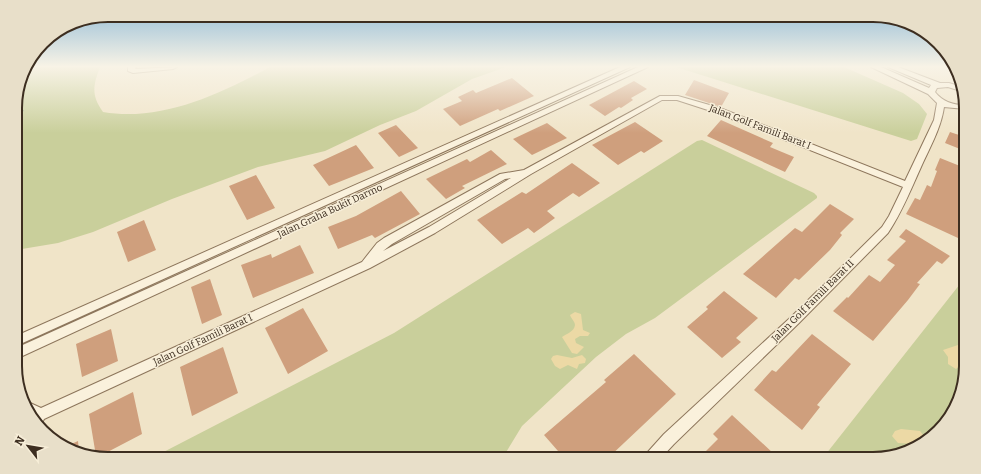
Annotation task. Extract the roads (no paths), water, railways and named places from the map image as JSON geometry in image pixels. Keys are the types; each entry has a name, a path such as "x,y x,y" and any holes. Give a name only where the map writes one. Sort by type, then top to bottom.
{"street":[{"name":"Jalan Graha Bukit Darmo","path":"22,338 577,89"},
{"name":"Jalan Graha Bukit Darmo","path":"22,351 596,89"},
{"path":"925,89 931,92 941,102 959,107"},
{"name":"Jalan Golf Famili Barat I","path":"40,418 366,265 432,230 528,172 653,101 667,97 678,98 725,113 909,186"},
{"name":"Jalan Golf Famili Barat II","path":"657,452 669,439 795,320 885,230 893,218 909,186 939,118 941,102"},
{"path":"939,118 955,107"}]}
